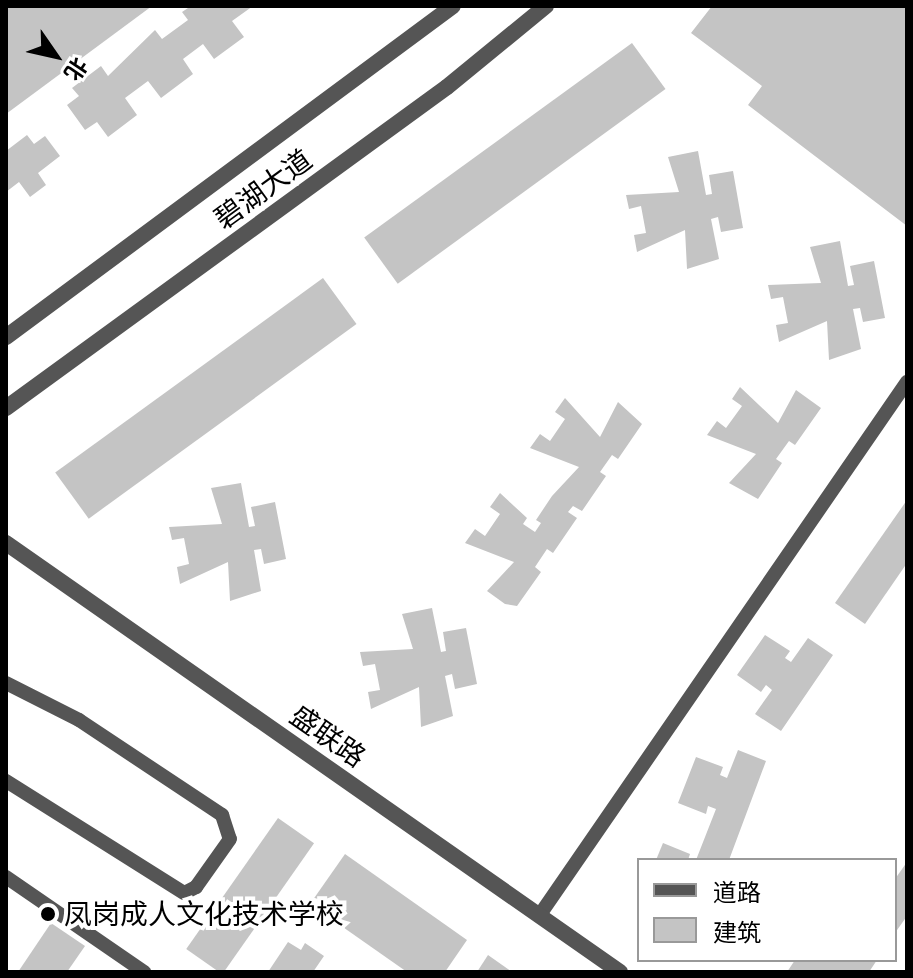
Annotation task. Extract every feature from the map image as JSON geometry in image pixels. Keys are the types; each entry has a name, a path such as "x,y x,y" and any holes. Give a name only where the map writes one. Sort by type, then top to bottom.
{"street":[{"name":"碧湖大道","path":"6,337 453,6"},
{"name":"碧湖大道","path":"6,408 459,78 546,6"},
{"name":"盛联路","path":"6,543 620,972"}],"lane":[{"path":"539,916 907,382"},
{"path":"6,683 79,720 222,815 230,839 196,887 184,893 6,781"},
{"path":"6,877 144,972"}],"building":[{"path":"6,6 152,6 6,114"},
{"path":"191,6 253,6 232,21 244,37 214,59 203,44 183,59 193,74 161,98 148,81 125,98 137,115 108,137 97,122 85,130 67,105 79,96 72,88 101,66 108,76 155,30 162,39 188,20 182,12"},
{"path":"712,6 907,6 907,226 748,105 762,86 691,33"},
{"path":"632,43 666,89 398,284 364,238"},
{"path":"27,135 34,144 45,136 60,156 38,173 46,185 30,197 19,182 6,192 6,151"},
{"path":"698,151 706,195 712,194 709,175 733,171 743,228 721,232 718,217 711,219 719,259 687,269 685,230 637,252 634,235 646,233 641,206 629,209 626,195 679,192 668,157"},
{"path":"840,241 848,286 854,285 850,266 874,261 885,318 863,322 860,308 853,309 861,349 829,360 827,321 779,342 776,325 788,323 783,297 771,299 768,285 821,283 810,247"},
{"path":"323,278 357,324 89,519 55,473"},
{"path":"740,387 778,423 796,390 821,408 795,445 789,441 776,459 782,463 758,499 729,483 756,454 707,435 717,421 726,428 742,406 732,399"},
{"path":"565,398 600,437 618,402 642,424 618,459 612,455 600,472 606,476 582,511 573,506 568,512 577,518 553,553 547,549 535,567 541,572 517,606 505,604 487,591 514,562 465,543 475,529 485,536 500,514 490,507 500,493 527,518 523,524 535,532 541,523 536,520 552,496 579,467 530,448 540,434 550,441 565,419 555,412"},
{"path":"241,483 249,527 255,526 251,507 275,502 286,559 264,564 261,549 254,550 261,591 230,601 228,562 180,584 177,567 189,564 184,538 172,540 169,527 222,524 211,488"},
{"path":"907,500 907,563 865,624 835,603"},
{"path":"432,608 441,652 446,651 443,632 466,628 477,684 455,689 452,674 445,676 453,716 421,727 419,687 371,709 368,692 380,690 375,664 363,666 360,652 413,649 402,614"},
{"path":"765,635 790,651 785,658 791,662 808,638 833,655 781,731 755,714 772,690 766,685 761,692 737,675"},
{"path":"738,750 766,761 730,858 697,858 716,809 708,806 706,814 678,803 696,757 723,767 720,775 727,778"},
{"path":"278,818 314,843 224,972 219,972 186,949"},
{"path":"663,843 690,854 689,858 657,858"},
{"path":"345,854 467,940 445,972 407,972 310,904"},
{"path":"907,862 907,916 897,930 897,876"},
{"path":"51,923 85,946 67,972 18,972"},
{"path":"288,942 301,950 305,943 324,956 313,972 268,972"},
{"path":"488,955 512,972 477,972"},
{"path":"794,962 876,962 869,972 787,972"}],"place":[{"name":"凤岗成人文化技术学校","path":"48,914"}]}
